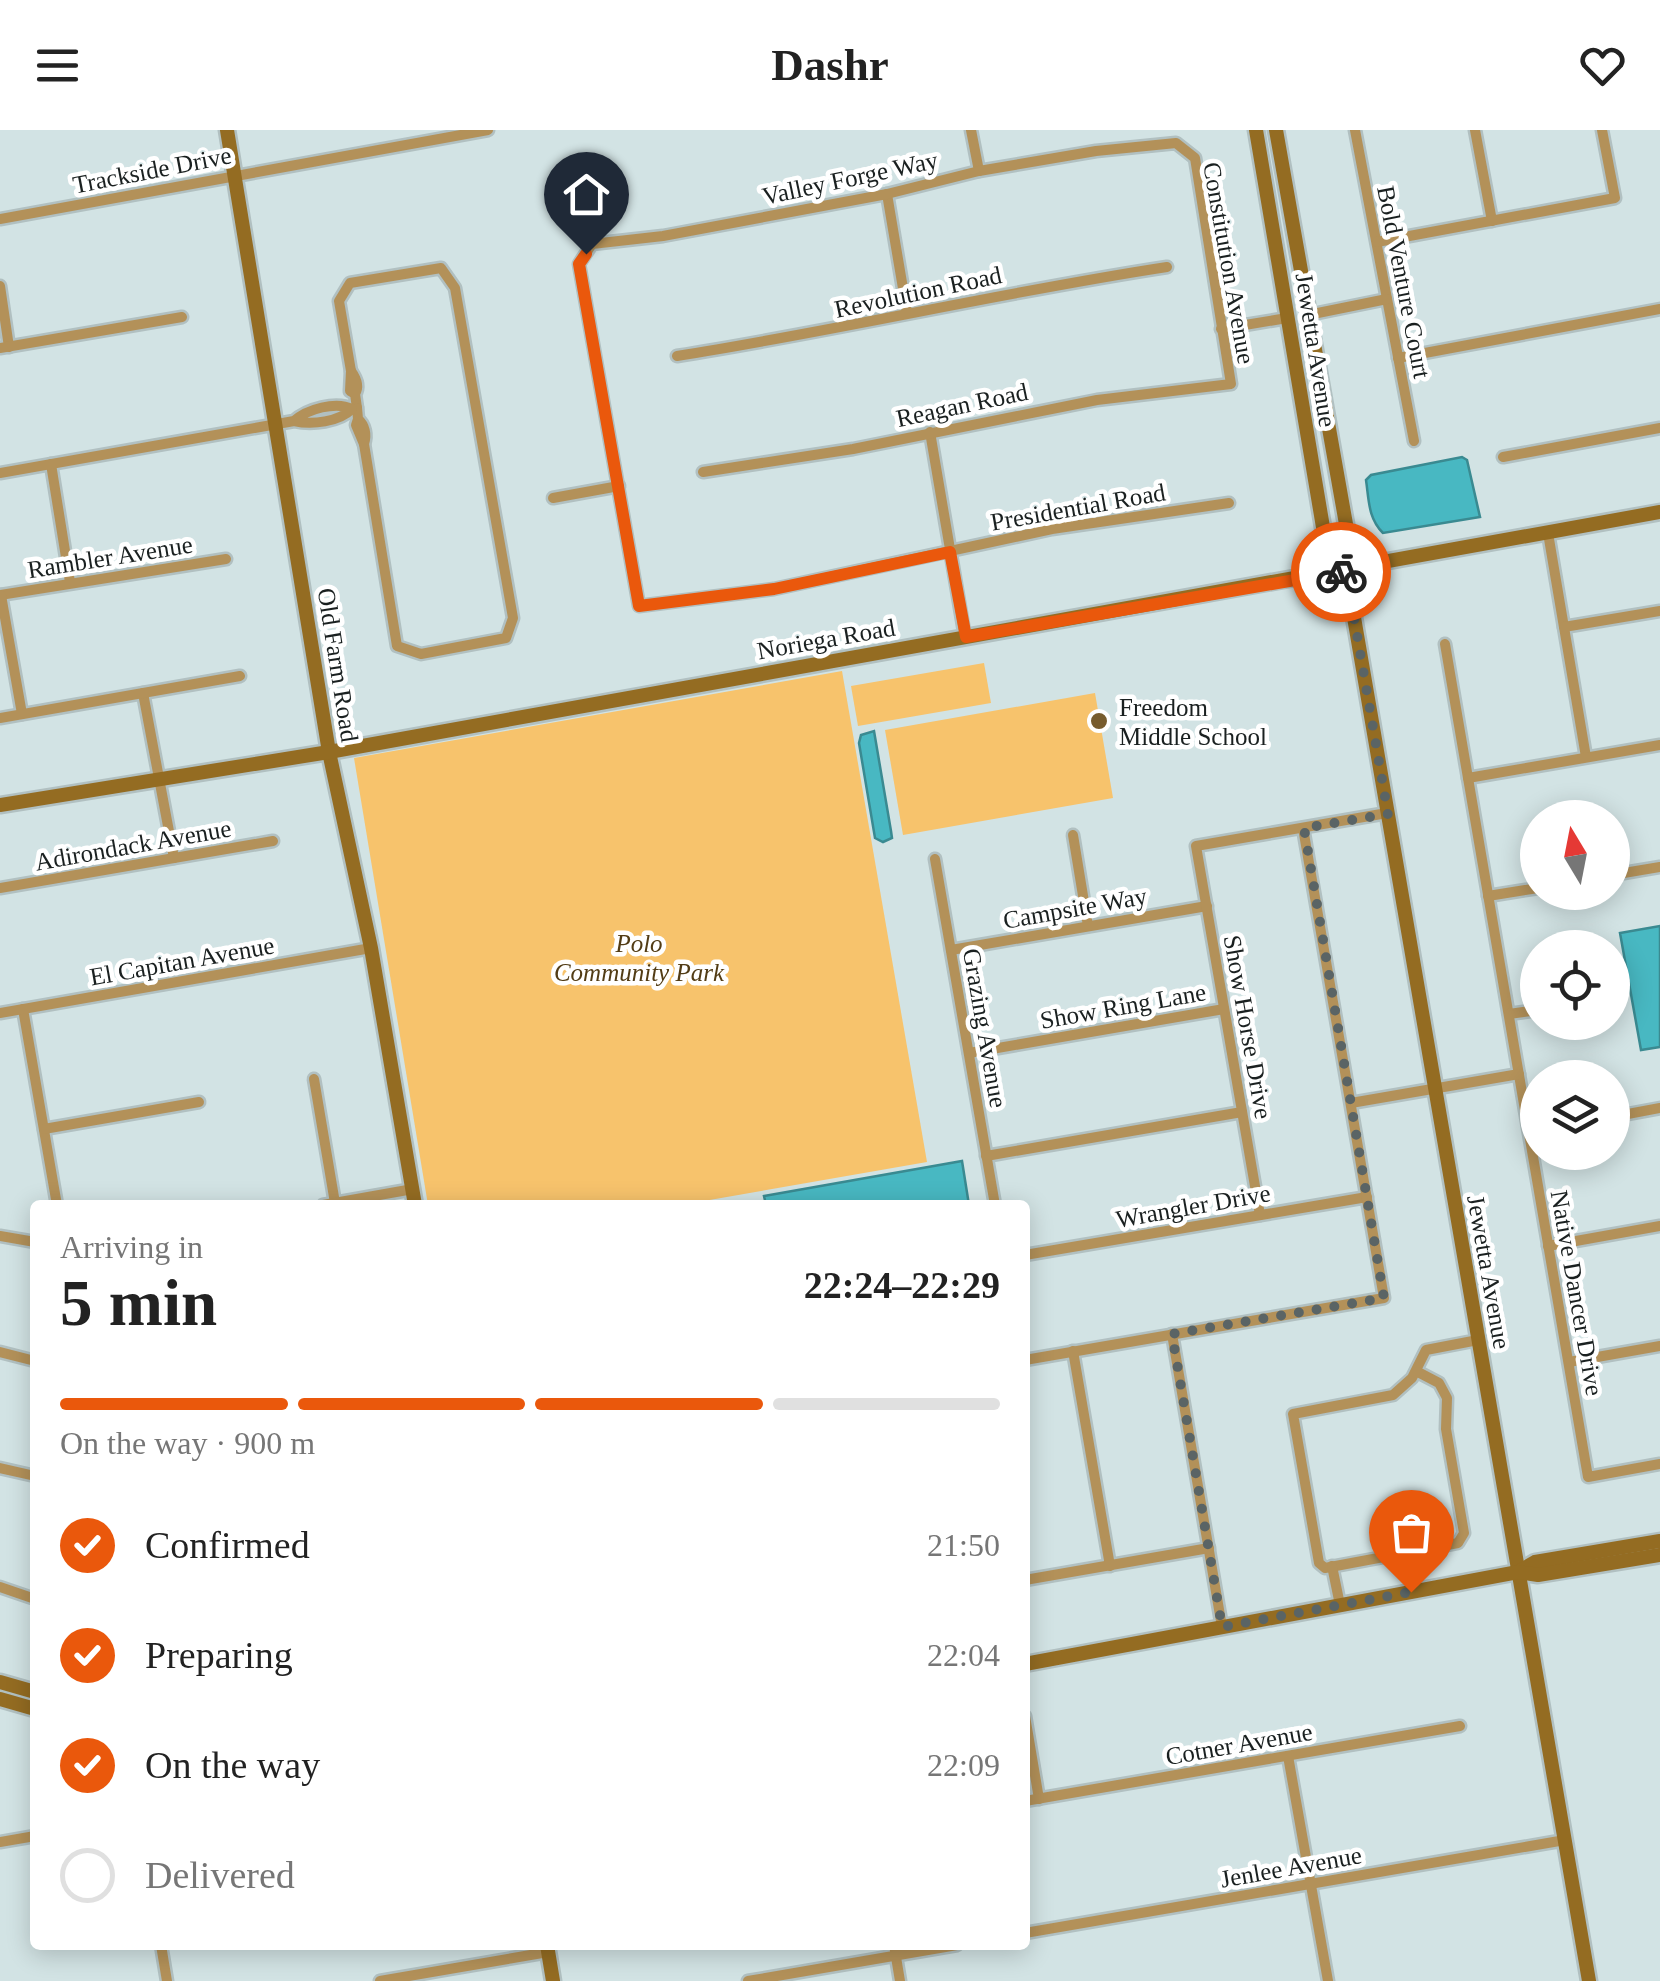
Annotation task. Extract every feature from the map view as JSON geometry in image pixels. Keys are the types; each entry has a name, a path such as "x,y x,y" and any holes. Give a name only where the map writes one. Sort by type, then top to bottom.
{"street":[{"name":"Old Farm Road","path":"228,130 329,752 371,948 414,1197"},
{"name":"Trackside Drive","path":"0,220 488,130"},
{"path":"971,130 979,171"},
{"name":"Jewetta Avenue","path":"1256,130 1326,545 1346,571"},
{"name":"Jewetta Avenue","path":"1276,130 1349,541 1346,571 1589,1981"},
{"name":"Bold Venture Court","path":"1355,130 1414,441"},
{"path":"1475,130 1492,221"},
{"path":"1377,242 1614,198 1602,130"},
{"name":"Valley Forge Way","path":"618,486 579,264 592,244 663,236 1096,151 1176,143 1185,150"},
{"name":"Constitution Avenue","path":"1185,150 1194,158 1231,384"},
{"path":"887,194 907,312"},
{"path":"1274,229 1287,246 1297,300 1308,314 1388,299"},
{"path":"441,268 455,288 462,327 513,618 506,638 421,654 397,646 356,412 356,378 351,372 339,301 350,283 441,268"},
{"name":"Revolution Road","path":"677,356 1167,268"},
{"path":"0,286 5,348 182,316"},
{"path":"1398,358 1660,309"},
{"path":"1222,329 1287,318 1298,324 1309,374 1322,394"},
{"name":"Reagan Road","path":"702,472 836,452 1096,400 1231,384"},
{"path":"0,473 294,421 306,424 356,412"},
{"path":"1503,457 1660,428"},
{"path":"930,432 966,637"},
{"path":"51,464 70,582"},
{"path":"553,498 618,486"},
{"name":"Presidential Road","path":"618,486 639,606 774,589 1118,518 1229,504"},
{"name":"Noriega Road","path":"0,805 329,752 1660,512"},
{"path":"1548,533 1586,758"},
{"name":"Rambler Avenue","path":"1,595 226,559"},
{"path":"1,595 22,714"},
{"path":"1564,628 1660,611"},
{"name":"Native Dancer Drive","path":"1445,644 1520,1078"},
{"path":"0,718 240,676"},
{"path":"142,693 174,858"},
{"path":"1468,778 1660,745"},
{"path":"1030,1359 1384,1298 1304,828 1388,814"},
{"name":"Show Horse Drive","path":"1260,1215 1196,846 1304,828"},
{"path":"1073,835 1088,926"},
{"name":"Adirondack Avenue","path":"0,888 273,841"},
{"name":"Grazing Avenue","path":"935,858 994,1200"},
{"path":"1630,872 1660,866"},
{"path":"1488,896 1520,891"},
{"name":"Campsite Way","path":"951,950 1207,906"},
{"name":"El Capitan Avenue","path":"0,1012 371,948"},
{"path":"23,1008 56,1200"},
{"name":"Show Ring Lane","path":"968,1053 1224,1009"},
{"path":"1509,1014 1520,1012"},
{"path":"1351,1103 1519,1074"},
{"path":"314,1079 329,1200"},
{"path":"44,1129 199,1102"},
{"path":"1630,1113 1660,1108"},
{"path":"986,1156 1242,1112"},
{"name":"Native Dancer Drive","path":"1538,1170 1588,1477 1660,1464"},
{"name":"Wrangler Drive","path":"1030,1255 1367,1196"},
{"path":"378,1200 414,1197"},
{"path":"1548,1246 1660,1226"},
{"path":"0,1236 30,1241"},
{"path":"1172,1334 1222,1627"},
{"path":"1416,1370 1439,1383 1447,1398 1446,1429 1462,1539 1458,1543 1325,1568 1319,1564 1293,1414 1382,1399 1404,1387 1426,1350 1478,1340"},
{"path":"1568,1362 1660,1346"},
{"path":"0,1352 30,1360"},
{"path":"1073,1352 1110,1566"},
{"path":"0,1468 30,1475"},
{"path":"1518,1572 1535,1562 1660,1541"},
{"path":"1030,1579 1210,1548"},
{"path":"1030,1663 1518,1572 1538,1575 1660,1554"},
{"path":"1332,1566 1340,1605"},
{"path":"0,1586 30,1597"},
{"path":"0,1682 30,1691"},
{"path":"0,1699 30,1708"},
{"name":"Cotner Avenue","path":"1030,1800 1460,1726"},
{"path":"1030,1745 1039,1798"},
{"path":"1288,1756 1328,1981"},
{"path":"0,1842 30,1837"},
{"name":"Jenlee Avenue","path":"1030,1932 1564,1840"},
{"path":"163,1950 167,1981"},
{"path":"380,1981 538,1950"},
{"path":"548,1950 553,1981"},
{"path":"748,1981 895,1950 900,1981"}],"green space":[{"path":"984,663 991,703 858,726 851,686"},
{"name":"Polo Community Park","path":"842,671 927,1162 710,1200 427,1200 354,758"},
{"path":"1095,693 1113,798 903,835 885,730"}],"water":[{"path":"1462,457 1467,460 1480,517 1383,533 1370,508 1366,480 1371,475"},
{"path":"874,731 892,838 883,842 875,838 859,743 861,735"},
{"path":"1660,926 1660,1047 1641,1050 1630,989 1630,931"},
{"path":"962,1161 968,1200 765,1200 764,1196"}],"way so far":[{"path":"1341,572 1346,571 1388,814 1304,828 1384,1298 1172,1334 1222,1627 1411,1592"}],"place":[{"name":"Freedom Middle School","path":"1099,721"}],"route":[{"path":"586,254 579,264 639,606 774,589 950,552 966,637 1341,572"}]}
